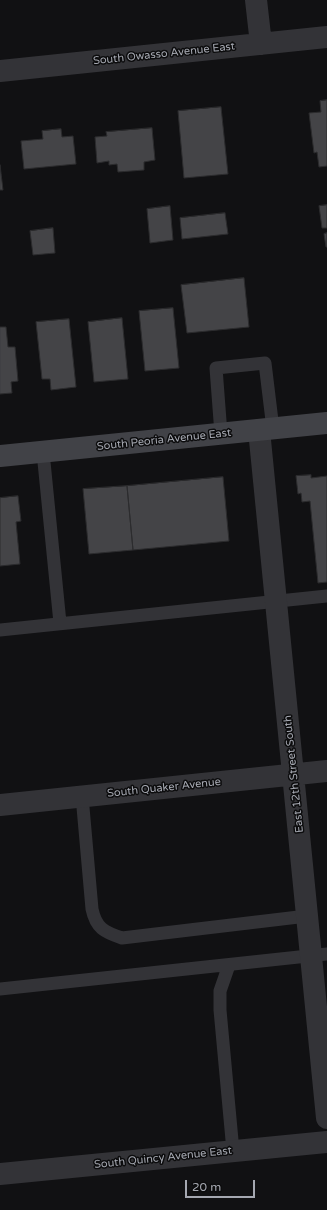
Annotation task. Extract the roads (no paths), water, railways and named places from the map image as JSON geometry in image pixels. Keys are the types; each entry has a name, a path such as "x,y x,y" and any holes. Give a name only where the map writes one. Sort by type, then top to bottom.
{"main road":[{"name":"South Peoria Avenue East","path":"0,456 327,423"}],"street":[{"path":"256,0 261,44"},
{"name":"South Owasso Avenue East","path":"0,71 327,37"},
{"name":"East 12th Street South","path":"266,430 276,602 307,916 319,955 327,1118"},
{"name":"South Quaker Avenue","path":"0,805 327,771"},
{"name":"South Quincy Avenue East","path":"0,1174 327,1142"}],"lane":[{"path":"221,434 216,368 265,363 266,430"},
{"path":"43,452 60,623"},
{"path":"0,630 327,596"},
{"path":"82,796 92,909 95,922 108,934 122,938 307,916"},
{"path":"0,989 319,955"},
{"path":"229,965 220,991 220,1010 233,1151"}]}
